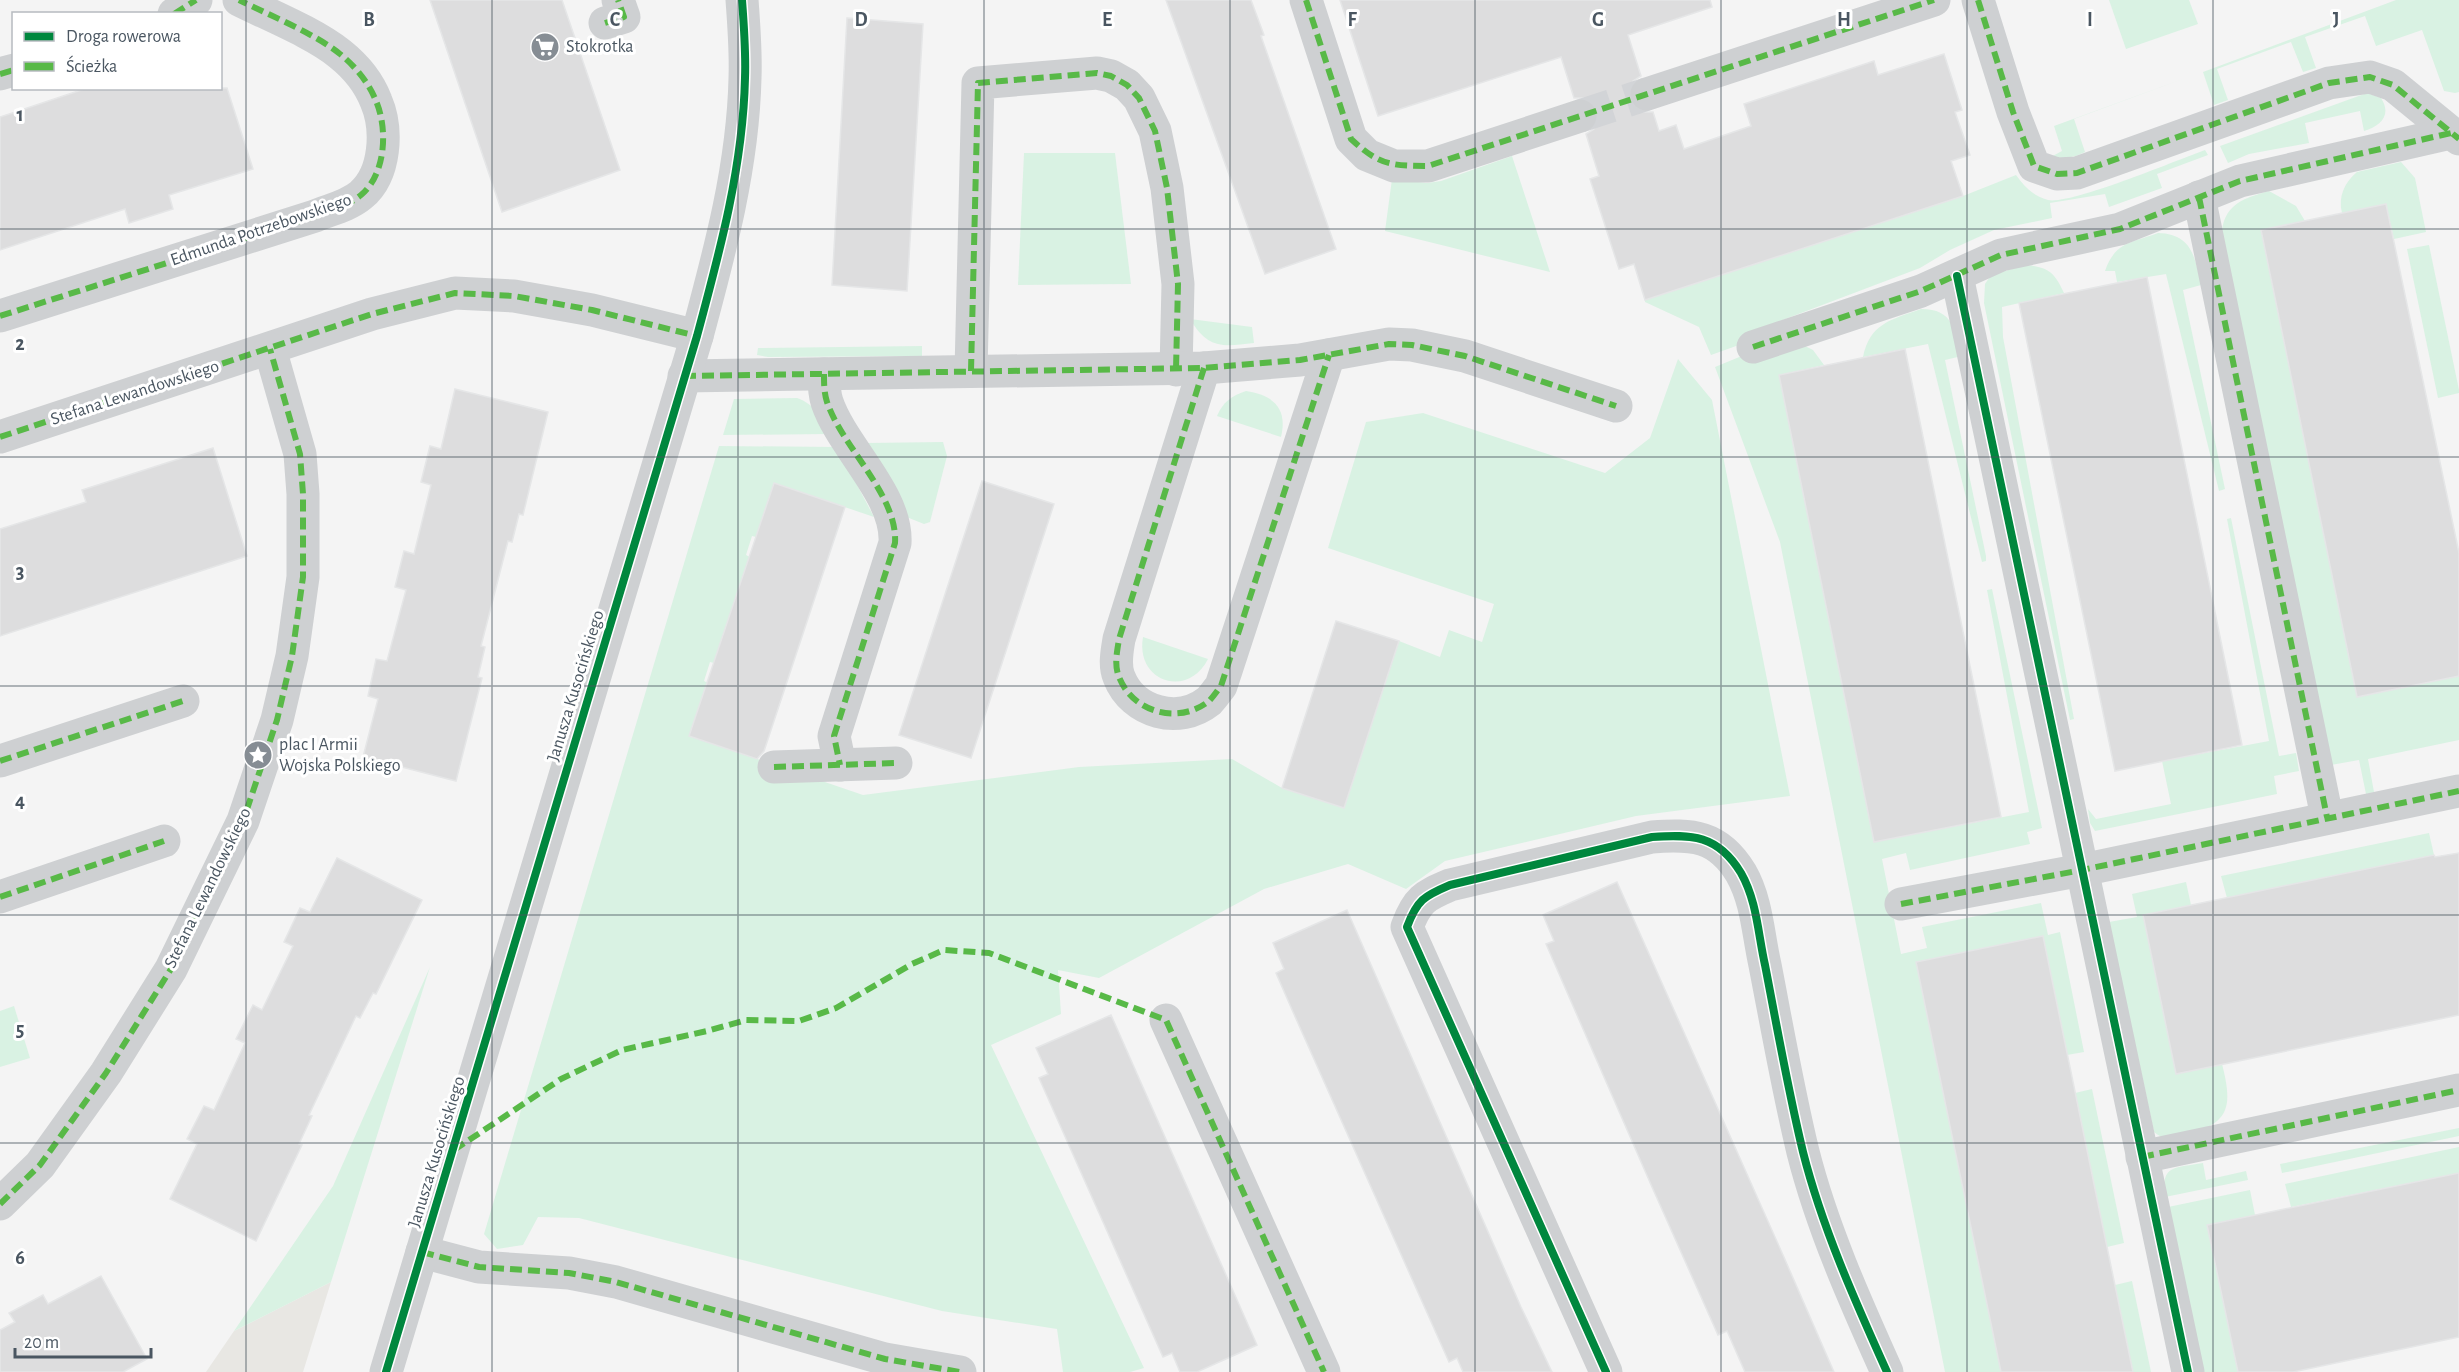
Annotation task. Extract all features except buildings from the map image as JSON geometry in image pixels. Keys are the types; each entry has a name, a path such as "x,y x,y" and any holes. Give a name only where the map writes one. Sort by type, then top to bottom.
{"street":[{"path":"177,12 196,0"},
{"name":"Edmunda Potrzebowskiego","path":"0,316 315,216 344,205 360,196 368,187 381,157 382,128 376,101 360,74 339,53 239,0"},
{"name":"Janusza Kusocińskiego","path":"386,1372 697,336 721,247 740,148 745,78 742,0"},
{"path":"1306,0 1351,139 1367,155 1394,166 1428,166 1580,116"},
{"path":"1647,94 1935,0"},
{"path":"1978,0 2013,112 2034,166 2057,174 2077,173 2329,83 2370,76 2393,85 2455,136"},
{"path":"971,371 978,82 1097,74 1111,76 1127,85 1139,98 1155,131 1167,188 1190,369 1119,639 1116,658 1119,676 1127,692 1140,704 1157,712 1175,714 1193,710 1209,700 1221,686 1329,355"},
{"path":"1753,347 1921,291 2001,255 2120,229 2240,181 2455,136"},
{"path":"2199,197 2327,817"},
{"path":"1957,276 2188,1372"},
{"name":"Stefana Lewandowskiego","path":"0,437 372,314 455,293 514,296 592,310 697,336"},
{"path":"684,376 1190,369 1329,355 1389,344 1436,349 1465,356 1616,406"},
{"name":"Stefana Lewandowskiego","path":"0,1204 40,1165 106,1073 171,969 243,821 277,720 292,656 303,577 303,494 300,454 270,349"},
{"path":"824,374 825,394 830,407 890,511 896,534 834,736 840,765"},
{"path":"0,762 183,701"},
{"path":"774,767 896,763"},
{"path":"1901,904 2082,870 2459,791"},
{"path":"1606,1372 1407,927 1414,909 1426,896 1450,885 1652,837 1682,835 1708,840 1726,853 1740,872 1753,897 1761,950 1803,1154 1845,1273 1887,1372"},
{"path":"0,897 164,841"},
{"path":"1166,1020 1324,1372"},
{"path":"2142,1157 2459,1090"},
{"path":"422,1252 479,1267 569,1273 616,1282 885,1359 960,1372"}],"shaded area":[{"path":"331,1282 303,1372 206,1372 234,1331"}],"green space":[{"path":"2109,0 2189,0 2198,24 2126,49"},
{"path":"2396,0 2459,0 2459,92 2444,91 2422,30 2376,46 2365,16 2305,37 2316,68 2303,72 2291,42 2217,69 2228,100 2214,105 2203,72"},
{"path":"2191,76 2074,119 2085,152 2048,161 2047,159 2062,151 2054,126"},
{"path":"2367,93 2381,98 2385,110 2380,123 2370,129 2364,131 2360,111 2305,123 2309,143 2249,154 2228,163 2220,146"},
{"path":"2205,150 2208,155 2157,174 2162,188 2109,207 2105,194 2050,203 2052,218 1994,230 1950,250 1920,268 1748,333 1750,341 1711,355 1699,327 1645,302 1645,300 1963,196 2016,175 2038,196 2048,200 2060,200 2100,189"},
{"path":"1024,153 1115,153 1131,284 1018,285"},
{"path":"1512,156 1550,272 1385,231 1392,179 1427,183 1441,181"},
{"path":"2401,162 2415,178 2426,232 2394,239 2386,204 2342,213 2343,191 2357,172"},
{"path":"2269,191 2296,206 2305,221 2261,231 2357,697 2459,676 2459,740 2368,759 2374,792 2366,794 2359,760 2331,765 2222,230 2228,214 2238,203"},
{"path":"2158,233 2169,234 2185,243 2194,257 2199,275 2201,285 2183,290 2225,489 2219,491 2166,274 2117,282 2115,271 2105,271 2109,261 2119,249"},
{"path":"2429,245 2459,390 2459,393 2438,398 2407,249"},
{"path":"2026,265 2046,269 2058,280 2064,293 2002,307 2003,337 2074,719 2070,720 1984,303 1985,284 1991,275"},
{"path":"1921,309 1932,310 1946,317 1954,330 1962,356 1945,360 1986,556 1986,561 1982,562 1928,344 1863,357 1871,337 1883,324"},
{"path":"1190,319 1252,327 1254,343 1217,344 1203,336"},
{"path":"1803,345 1813,350 1824,365 1779,375 1874,842 2029,812 1987,590 1992,589 2042,828 2027,832 2030,844 1910,870 1906,853 1882,859 1901,954 1927,948 1922,927 2041,903 2048,935 2060,932 2084,1052 2067,1055 2001,1372 1945,1372 1780,542 1715,367 1749,353"},
{"path":"922,346 922,356 768,357 757,355 758,348"},
{"path":"1678,359 1712,400 1790,796 1636,816 1445,861 1406,889 1348,864 1264,889 1099,978 1058,970 1061,1014 991,1045 1144,1368 1130,1372 1063,1372 1057,1329 942,1311 579,1218 538,1217 523,1245 497,1249 484,1234 719,446 837,447 874,517 774,483 756,537 752,536 746,555 750,557 714,663 710,662 704,681 708,683 690,736 863,795 1079,767 1232,759 1282,788 1344,808 1399,641 1440,657 1449,630 1482,642 1494,604 1328,548 1366,422 1423,413 1605,473 1650,438"},
{"path":"1246,391 1264,396 1276,405 1282,418 1281,437 1217,416 1228,400"},
{"path":"797,398 813,408 829,434 723,435 734,399"},
{"path":"943,442 947,456 930,522 924,524 904,516 865,443"},
{"path":"2231,518 2279,756 2296,753 2299,771 2274,776 2277,794 2095,831 2090,823 2088,809 2096,819 2171,804 2162,761 2269,741 2227,519"},
{"path":"1143,637 1208,659 1199,671 1188,679 1165,680 1147,665 1143,653"},
{"path":"2429,833 2434,855 2227,898 2221,876"},
{"path":"2186,882 2191,905 2143,916 2176,1073 2222,1064 2226,1080 2227,1104 2224,1113 2209,1126 2167,1137 2154,1132 2109,922 2137,917 2132,894"},
{"path":"430,967 331,1282 234,1331 333,1186"},
{"path":"14,1006 30,1058 0,1067 0,1011"},
{"path":"2092,1089 2124,1243 2107,1247 2075,1093"},
{"path":"2459,1128 2459,1136 2282,1173 2280,1164"},
{"path":"2459,1147 2459,1173 2291,1207 2285,1184"},
{"path":"2203,1163 2206,1180 2246,1171 2248,1180 2165,1197 2165,1178 2168,1173 2178,1167"},
{"path":"2250,1190 2255,1215 2207,1225 2238,1372 2202,1372 2168,1207"},
{"path":"2132,1281 2151,1372 2133,1372 2115,1285"}],"tunnel":[{"path":"1580,116 1647,94"}],"marked path":[{"path":"177,12 196,0"},
{"path":"0,316 315,216 350,202 369,186 380,163 383,138 380,112 373,94 361,75 329,46 239,0"},
{"path":"605,23 624,17 618,0"},
{"path":"1306,0 1351,139 1370,154 1386,162 1428,166 1934,0"},
{"path":"1978,0 2013,112 2034,166 2057,174 2077,173 2329,83 2370,77 2393,85 2459,139"},
{"path":"0,74 12,71"},
{"path":"971,371 978,83 1097,73 1111,76 1127,85 1139,98 1155,131 1167,188 1178,284 1176,370"},
{"path":"1753,347 1921,291 2001,255 2120,229 2240,181 2451,133"},
{"path":"2199,197 2327,817"},
{"path":"0,437 372,314 455,293 514,296 592,310 697,336"},
{"path":"684,376 1204,368 1300,360 1389,344 1412,345 1465,356 1616,406"},
{"path":"0,1204 40,1165 106,1073 171,969 243,821 277,720 292,656 303,577 303,494 300,454 270,349"},
{"path":"1204,368 1119,639 1116,663 1119,677 1135,699 1158,712 1184,712 1197,708 1209,701 1221,686 1329,355"},
{"path":"824,374 827,402 834,419 888,507 894,525 895,543 834,736 840,765"},
{"path":"0,761 183,701"},
{"path":"774,767 896,763"},
{"path":"1901,904 2082,870 2459,791"},
{"path":"0,897 164,841"},
{"path":"454,1150 561,1079 622,1050 746,1020 799,1021 836,1008 912,964 944,950 989,953 1166,1020 1324,1372"},
{"path":"2142,1157 2459,1090"},
{"path":"422,1252 479,1267 569,1273 616,1282 885,1359 960,1372"}],"cycle path":[{"path":"386,1372 697,336 714,272 729,208 740,143 745,78 742,0"},
{"path":"1957,276 2188,1372"},
{"path":"1606,1372 1407,927 1422,900 1450,885 1652,837 1680,836 1703,840 1723,851 1741,873 1751,895 1803,1152 1840,1264 1887,1372"}],"place":[{"name":"Stokrotka","path":"545,47"},
{"name":"plac I Armii Wojska Polskiego","path":"258,755"}]}
